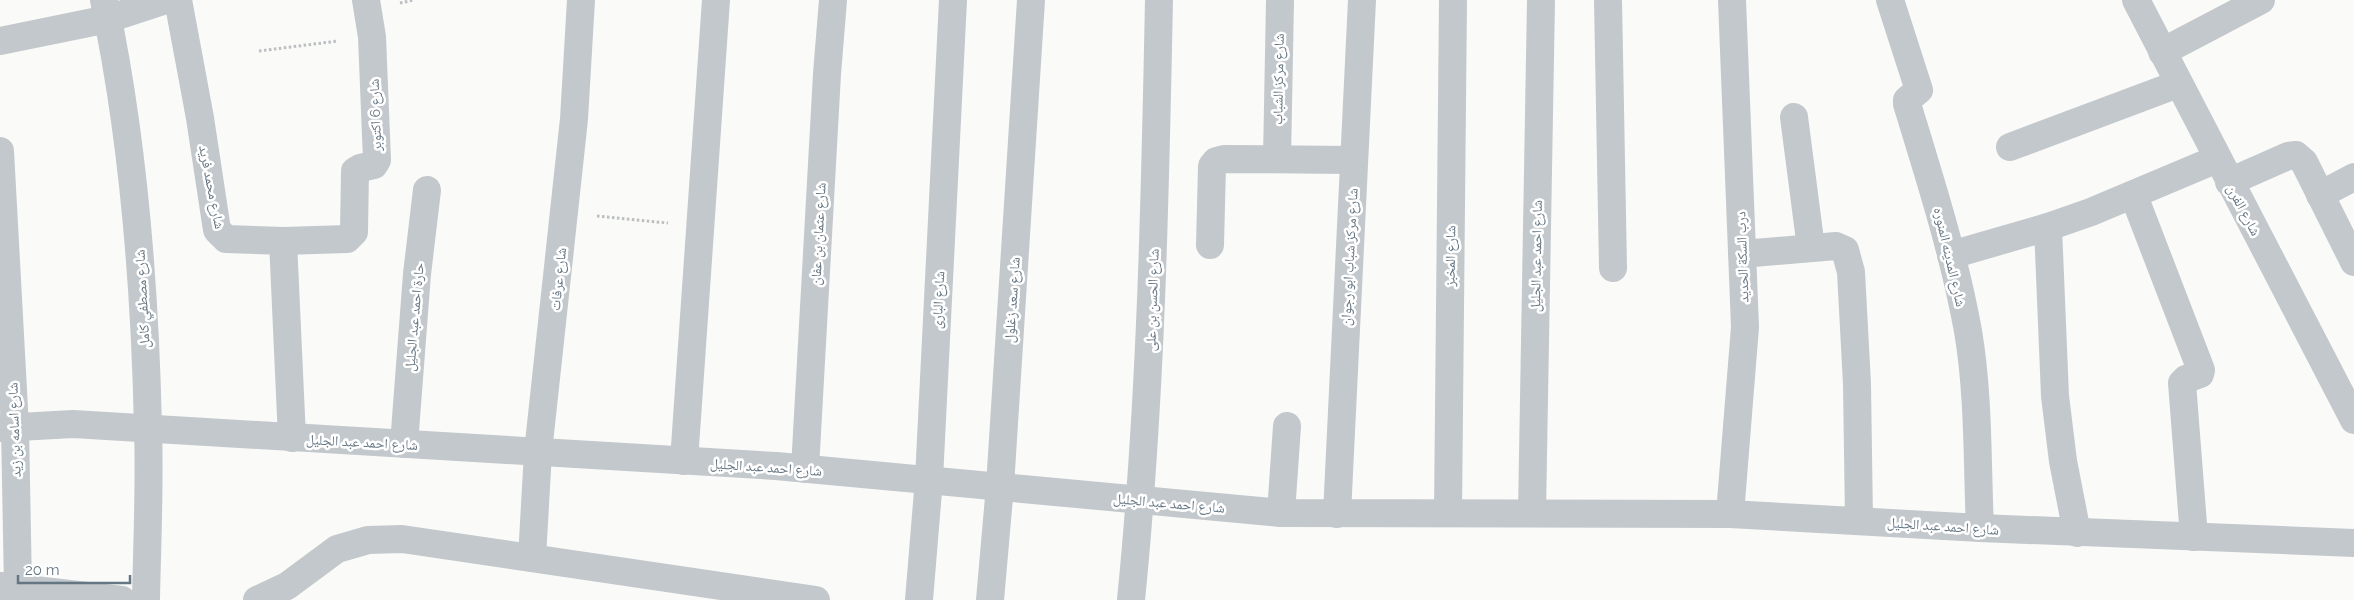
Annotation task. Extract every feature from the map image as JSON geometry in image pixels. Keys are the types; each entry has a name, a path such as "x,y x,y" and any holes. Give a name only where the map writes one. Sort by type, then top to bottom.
{"street":[{"path":"0,41 106,10 166,0"},
{"name":"شارع محمد فريد","path":"178,0 200,118 217,230 226,239 284,241"},
{"name":"شارع 6 اكتوبر","path":"284,241 347,239 354,232 355,171 374,165 377,160 372,36 366,0"},
{"name":"شارع عرفات","path":"532,558 538,452 574,119 581,0"},
{"path":"684,461 716,0"},
{"name":"شارع عثمان بن عفان","path":"805,469 826,84 833,0"},
{"name":"شارع البارى","path":"919,600 929,479 953,0"},
{"name":"شارع سعد زغلول","path":"990,600 1000,486 1032,0"},
{"name":"شارع الحسن بن على","path":"1131,600 1141,501 1152,307 1159,0"},
{"name":"شارع مركز الشباب","path":"1276,159 1280,0"},
{"name":"شارع مركز شباب ابو رجوان","path":"1337,514 1362,0"},
{"name":"شارع المخبز","path":"1448,513 1452,0"},
{"name":"شارع احمد عبد الجليل","path":"1532,513 1541,0"},
{"path":"1608,0 1613,268"},
{"name":"درب السكة الحديد","path":"1730,514 1744,327 1732,0"},
{"name":"شارع المدينه المنوره","path":"1890,0 1919,90 1907,100 1906,104 1944,223 1968,333 1973,385 1980,528"},
{"name":"شارع الفرن","path":"2136,0 2223,171 2354,420"},
{"path":"2162,52 2261,0"},
{"name":"شارع مصطفي كامل","path":"106,10 116,59 140,244 148,430 146,600"},
{"path":"2010,147 2178,84"},
{"path":"1794,117 1811,248"},
{"name":"شارع اسامه بن زيد","path":"0,151 8,428 9,587"},
{"path":"1951,255 2048,227 2134,196 2223,171 2296,155 2342,188 2354,262"},
{"path":"1210,244 1213,164 1224,159 1354,160"},
{"name":"حارة احمد عبد الجليل","path":"404,444 416,284 427,190"},
{"path":"2134,196 2201,370 2200,374 2186,379 2182,383 2194,537"},
{"path":"2048,227 2055,396 2063,461 2077,533"},
{"path":"284,241 292,438"},
{"path":"1742,254 1842,247 1847,254 1851,272 1857,384 1859,520"},
{"name":"شارع احمد عبد الجليل","path":"8,428 73,424 805,469 1281,513 1730,514 2077,533 2354,543"},
{"path":"1281,513 1287,426"},
{"path":"257,600 287,586 337,549 368,540 402,539 816,600"},
{"path":"9,587 122,600"}],"path":[{"path":"259,50 372,36"},
{"path":"564,213 700,226"}]}
